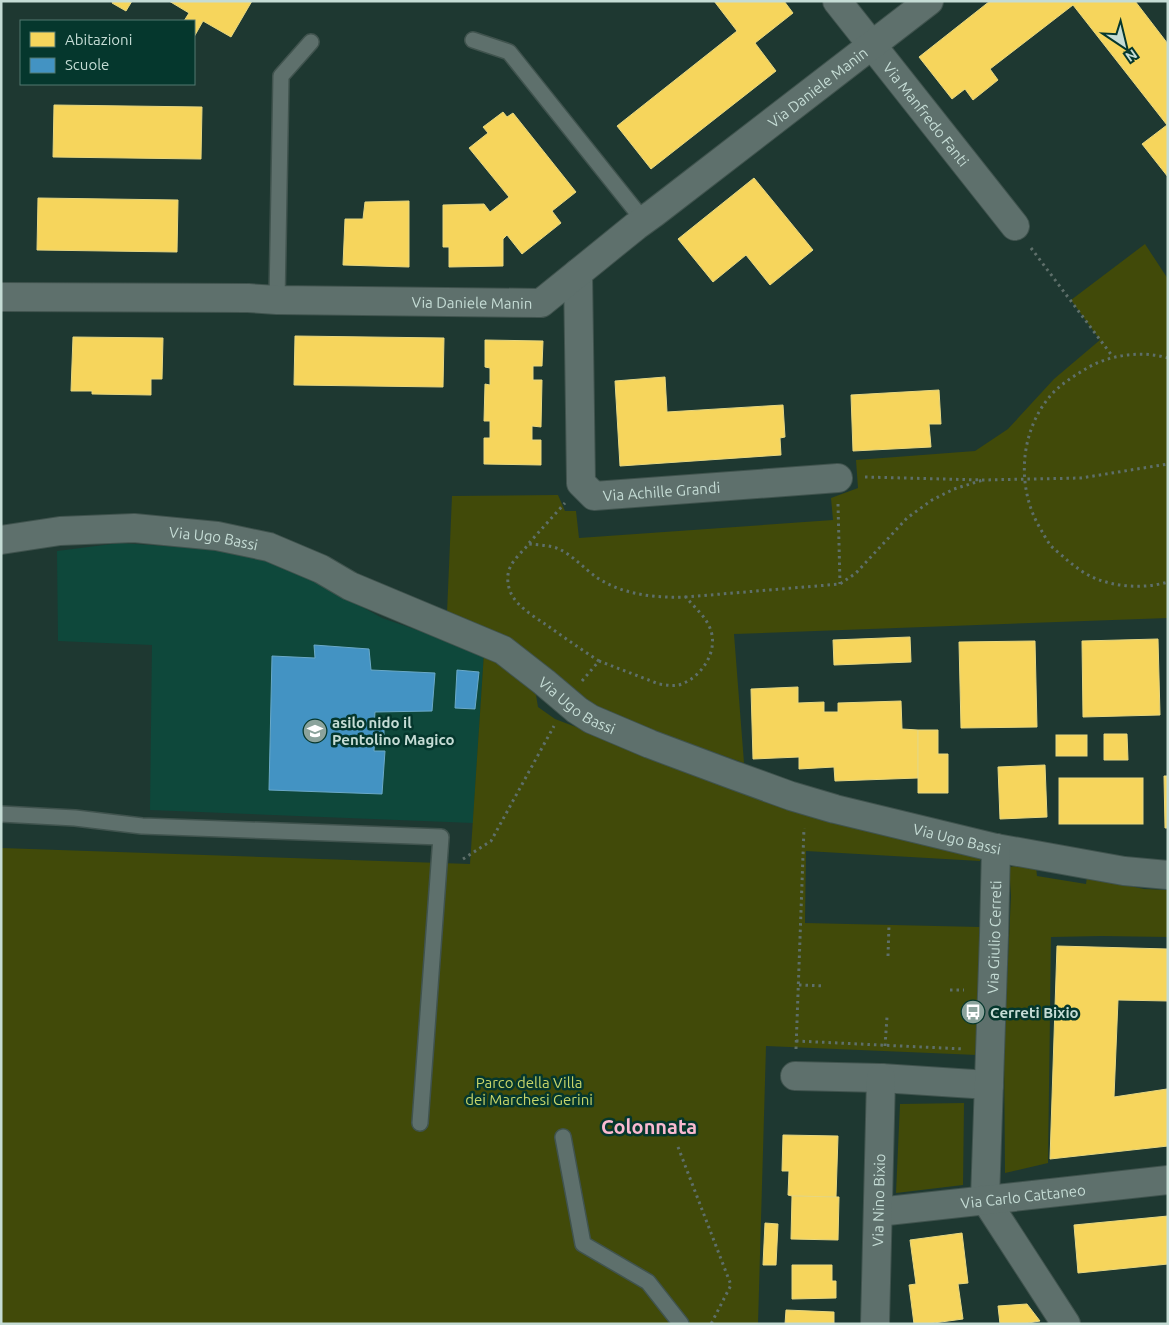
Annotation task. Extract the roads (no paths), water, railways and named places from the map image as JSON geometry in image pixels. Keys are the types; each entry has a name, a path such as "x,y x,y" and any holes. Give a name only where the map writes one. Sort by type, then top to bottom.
{"street":[{"name":"Via Manfredo Fanti","path":"837,1 1015,226"},
{"name":"Via Daniele Manin","path":"1,298 248,298 277,300 541,303 928,1"},
{"name":"Via Achille Grandi","path":"578,273 580,483 594,496 838,478"},
{"name":"Via Ugo Bassi","path":"1,540 60,531 134,528 217,536 269,546 321,568 350,586 503,650 591,719 650,744 791,796 835,809 996,848 1124,871 1168,875"},
{"name":"Via Giulio Cerreti","path":"984,1199 990,1085 996,848"},
{"path":"795,1076 881,1078 990,1085"},
{"name":"Via Nino Bixio","path":"875,1324 881,1078"},
{"name":"Via Carlo Cattaneo","path":"878,1212 1168,1180"},
{"path":"984,1199 1066,1324"}],"lane":[{"path":"473,40 509,52 644,221"},
{"path":"277,300 281,76 311,42"},
{"path":"1,814 75,818 142,826 441,837 420,1124"},
{"path":"563,1137 583,1244 648,1282 681,1324"}],"place":[{"name":"asilo nido il Pentolino Magico","path":"315,731"},
{"name":"Cerreti Bixio","path":"973,1012"}],"district":[{"name":"Colonnata","path":"649,1126"}],"park label":[{"name":"Parco della Villa dei Marchesi Gerini","path":"529,1090"}]}
